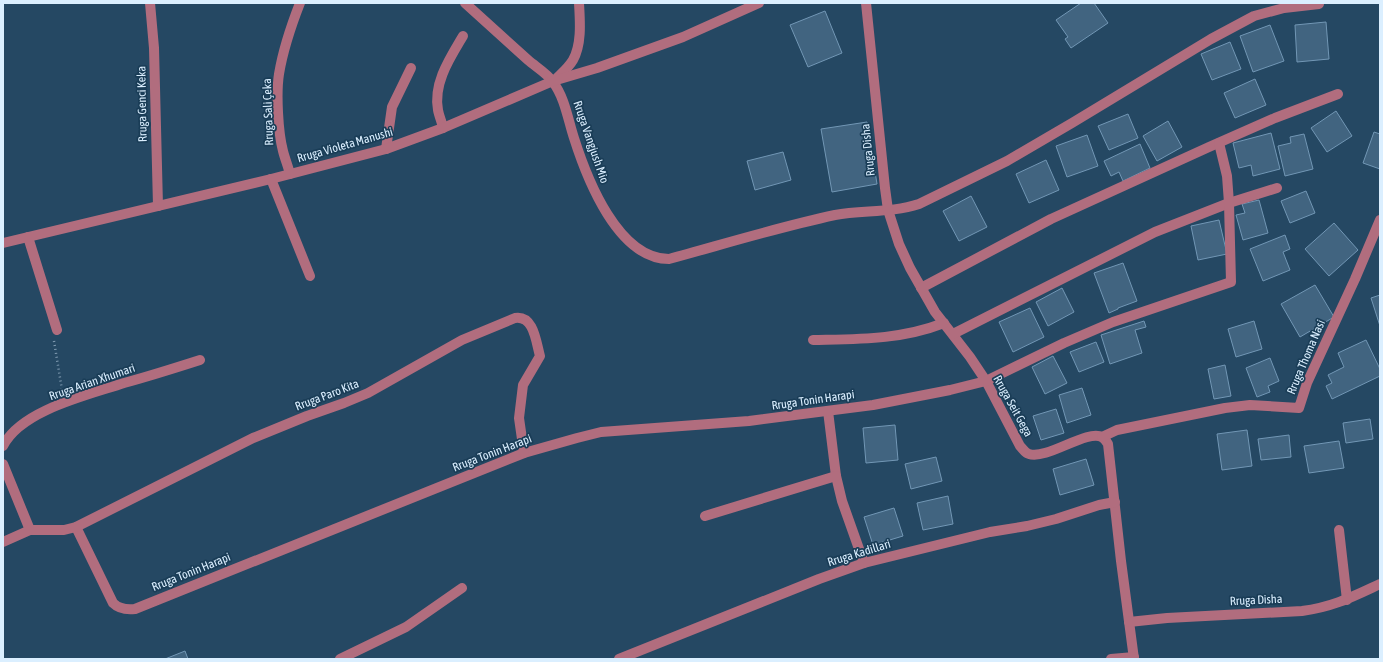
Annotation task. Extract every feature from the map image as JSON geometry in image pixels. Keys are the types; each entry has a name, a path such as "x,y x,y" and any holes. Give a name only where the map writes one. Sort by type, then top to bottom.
{"street":[{"name":"Rruga Genci Keka","path":"150,3 154,48 158,206"},
{"name":"Rruga Sali Çeka","path":"290,174 282,150 279,128 278,86 279,74 300,3"},
{"name":"Rruga Vangjush Mio","path":"465,3 553,81 563,102 576,146 593,190 619,231 636,249 649,256 660,259 669,259 806,222 849,213 906,208 919,204 1007,161 1072,124 1211,39 1254,16 1284,8 1319,4"},
{"path":"553,81 566,70 573,60 577,48 580,21 579,3"},
{"name":"Rruga Violeta Manushi","path":"3,241 28,237 271,179 386,149 443,128 553,81 597,68 683,37 759,3"},
{"name":"Rruga Disha","path":"866,3 888,210 899,244 921,288"},
{"path":"443,128 438,110 438,95 444,70 463,36"},
{"path":"386,149 392,107 411,68"},
{"path":"921,288 1051,219 1275,118 1338,94"},
{"path":"1219,143 1230,203"},
{"path":"271,179 310,276"},
{"path":"953,334 1155,232 1230,203 1276,188"},
{"name":"Rruga Tonin Harapi","path":"76,526 113,603 117,607 129,610 135,609 524,453 577,438 601,432 750,421 828,411 950,390 986,381 1064,343 1113,322 1231,282 1230,203"},
{"name":"Rruga Thoma Nasi","path":"1102,437 1117,430 1225,408 1250,405 1298,408 1307,384 1380,220"},
{"path":"28,237 57,330"},
{"name":"Rruga Seit Gega","path":"921,288 935,312 953,334 986,381 1020,446 1025,452 1030,455 1042,454 1092,437 1102,437"},
{"name":"Rruga Paro Kita","path":"3,542 30,530 64,530 76,526 253,438 368,393 462,340 519,317 524,318 531,324 540,356 523,385 519,418 524,453"},
{"path":"813,340 874,339 928,329 944,323"},
{"name":"Rruga Arian Xhumari","path":"3,446 14,431 33,418 64,402 200,360"},
{"path":"828,411 836,476 842,501 864,563"},
{"path":"1102,437 1108,444 1110,450 1134,658 1111,659"},
{"path":"3,464 30,530"},
{"path":"705,516 836,476"},
{"name":"Rruga Kadillari","path":"619,659 812,582 864,563 990,532 1027,526 1056,519 1099,505 1115,502"},
{"path":"1339,530 1347,600"},
{"name":"Rruga Disha","path":"1129,622 1167,618 1302,611 1322,608 1347,600 1380,584"},
{"path":"340,659 406,627 462,588"}],"path":[{"path":"57,330 53,340 64,402"}],"building":[{"path":"1081,3 1094,3 1108,23 1071,48 1065,39 1068,37 1056,20"},
{"path":"825,11 842,53 808,67 790,25"},
{"path":"1326,22 1329,59 1297,62 1295,25"},
{"path":"1270,25 1284,61 1253,72 1240,36"},
{"path":"1230,42 1241,69 1212,80 1201,54"},
{"path":"1255,79 1266,105 1235,118 1224,93"},
{"path":"1336,111 1352,136 1327,152 1311,128"},
{"path":"1128,114 1138,138 1109,150 1098,126"},
{"path":"1168,121 1182,147 1157,161 1143,136"},
{"path":"867,122 877,184 832,192 821,129"},
{"path":"1374,132 1380,134 1380,169 1363,163"},
{"path":"1271,133 1280,169 1253,176 1251,165 1239,168 1233,143"},
{"path":"1304,134 1313,169 1285,176 1278,146 1291,143 1290,137"},
{"path":"1087,135 1098,166 1067,177 1056,146"},
{"path":"1140,144 1150,168 1123,181 1119,172 1111,176 1104,161"},
{"path":"783,152 791,180 755,190 747,161"},
{"path":"1046,160 1059,190 1029,203 1016,174"},
{"path":"1306,191 1315,213 1290,223 1281,201"},
{"path":"971,196 987,227 959,241 943,211"},
{"path":"1259,200 1268,233 1243,240 1236,215 1245,213 1242,204"},
{"path":"1219,220 1227,254 1198,260 1191,226"},
{"path":"1334,223 1358,250 1329,276 1305,249"},
{"path":"1285,235 1290,249 1283,252 1290,270 1263,281 1250,249"},
{"path":"1123,263 1137,301 1109,313 1094,273"},
{"path":"1315,285 1334,317 1300,337 1281,304"},
{"path":"1062,288 1074,312 1048,326 1036,302"},
{"path":"1380,295 1380,326 1371,298"},
{"path":"1030,308 1044,337 1013,352 999,322"},
{"path":"1144,321 1146,327 1135,330 1142,353 1110,364 1101,335"},
{"path":"1254,321 1262,349 1236,357 1228,329"},
{"path":"1366,340 1380,369 1380,376 1332,399 1326,386 1332,383 1328,375 1344,367 1338,353"},
{"path":"1096,342 1104,362 1079,372 1070,352"},
{"path":"1053,356 1067,383 1045,394 1032,367"},
{"path":"1270,358 1279,381 1268,386 1270,392 1257,397 1246,368"},
{"path":"1225,365 1231,396 1214,399 1208,369"},
{"path":"1082,388 1091,415 1067,423 1059,395"},
{"path":"1056,409 1064,433 1041,440 1033,416"},
{"path":"1370,419 1373,439 1346,443 1343,423"},
{"path":"895,425 898,460 866,463 863,428"},
{"path":"1247,430 1252,466 1222,470 1217,434"},
{"path":"1289,435 1291,457 1261,460 1258,439"},
{"path":"1339,441 1344,468 1309,473 1304,446"},
{"path":"936,457 942,481 911,489 905,464"},
{"path":"1086,459 1094,485 1060,495 1053,469"},
{"path":"948,496 953,524 923,530 917,503"},
{"path":"894,508 903,536 873,545 864,517"},
{"path":"185,651 188,659 165,659"}]}
